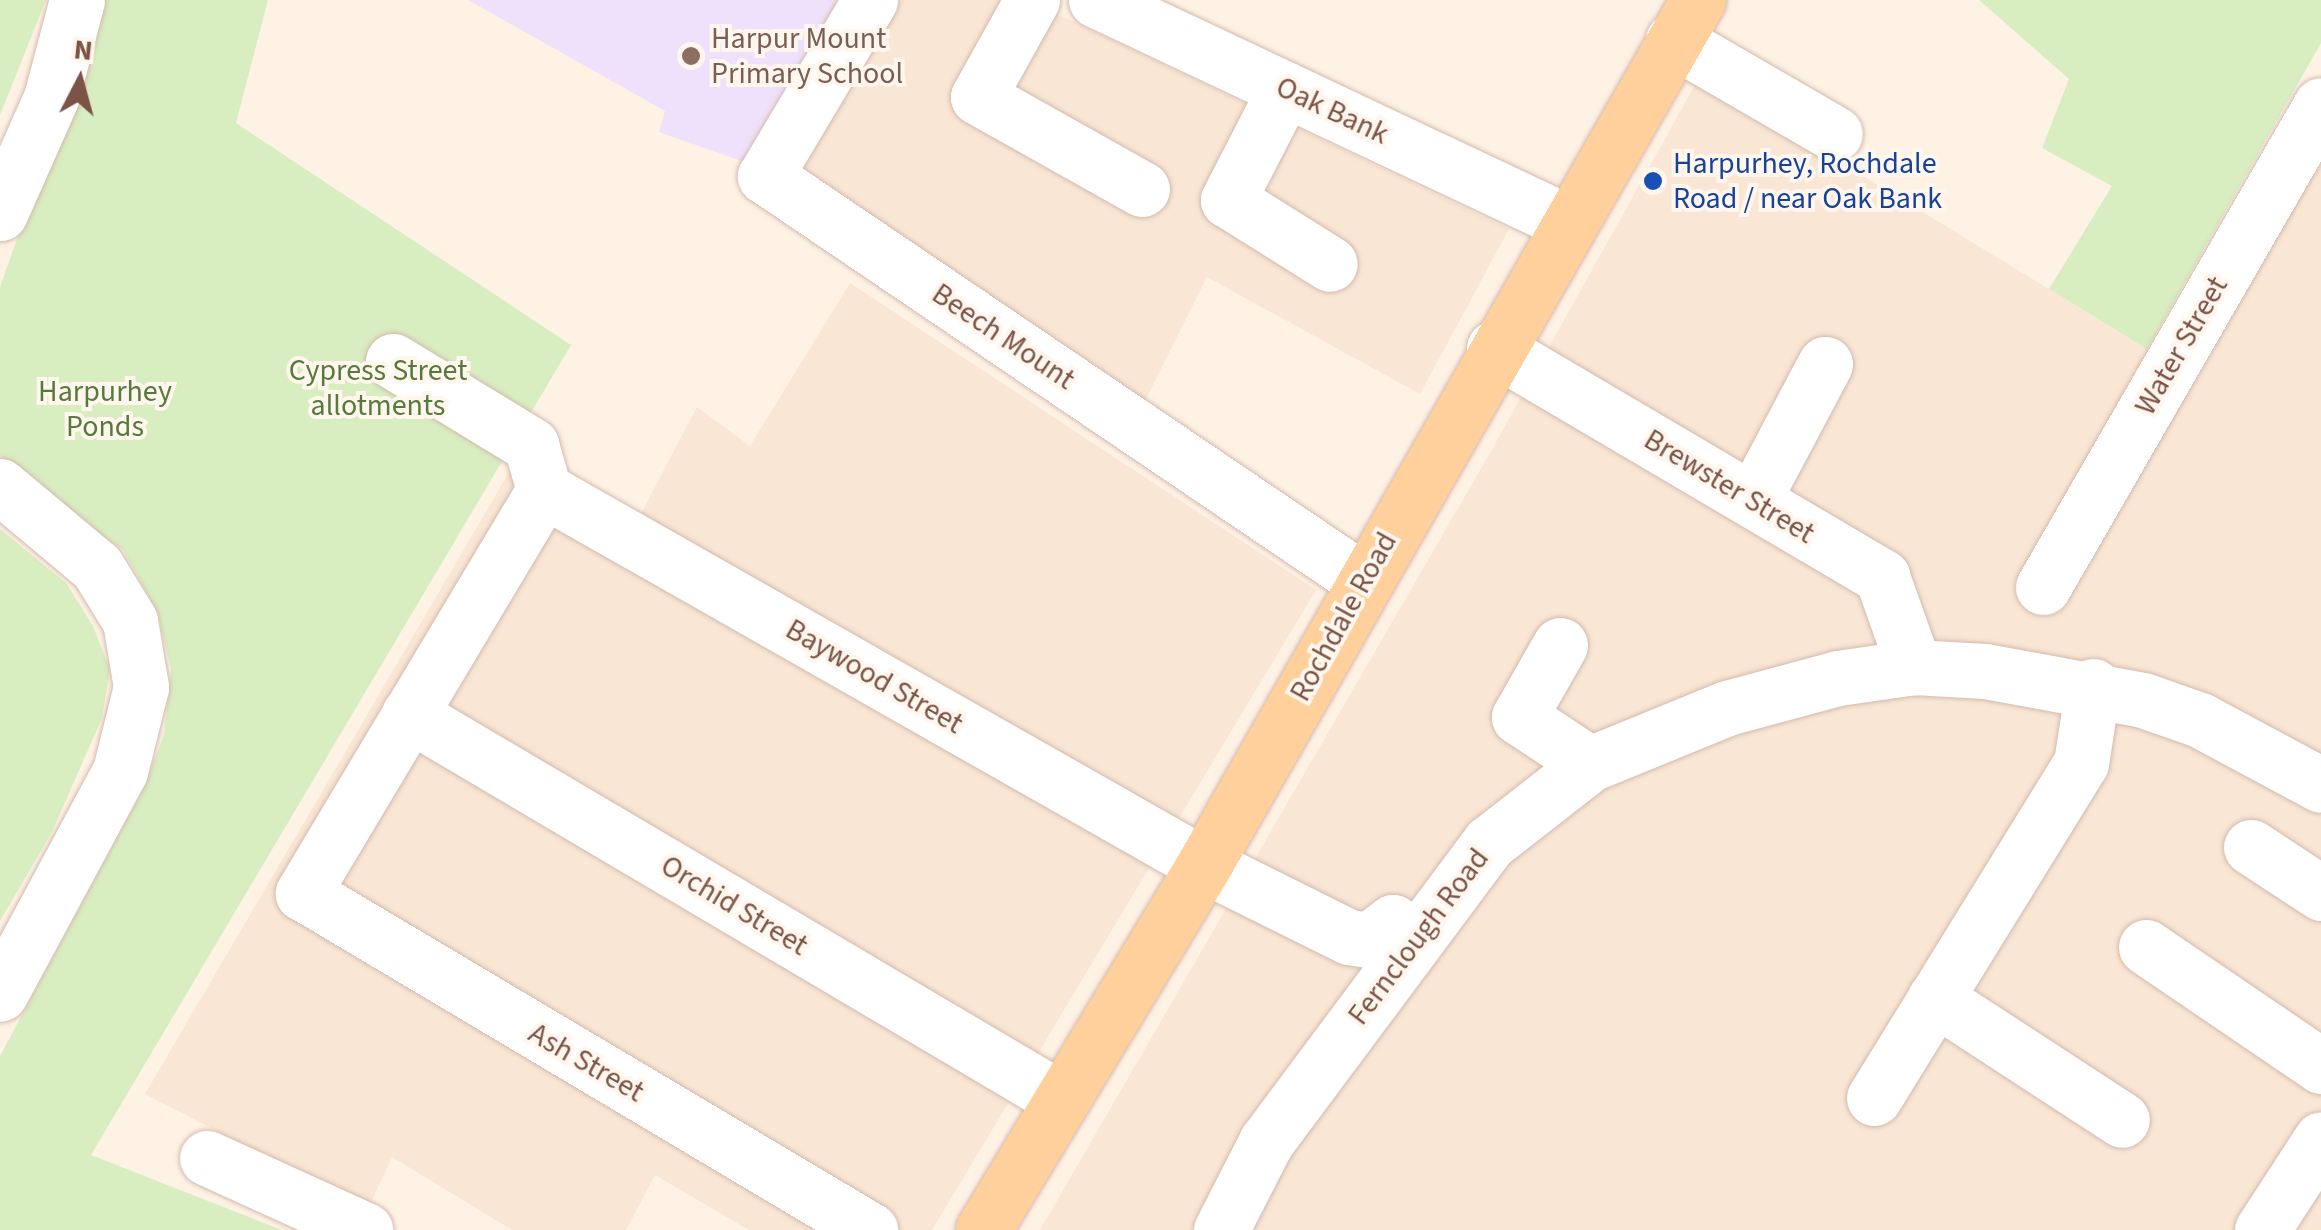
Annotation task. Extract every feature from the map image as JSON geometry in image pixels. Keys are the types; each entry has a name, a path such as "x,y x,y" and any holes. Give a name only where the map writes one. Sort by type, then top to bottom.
{"main road":[{"name":"Rochdale Road","path":"983,1230 1204,865 1494,348 1686,20"}],"street":[{"path":"0,212 51,98 77,0"},
{"name":"Beech Mount","path":"870,0 765,176 1365,582"},
{"path":"1032,0 978,97 1142,190"},
{"name":"Oak Bank","path":"1096,0 1567,222"},
{"path":"1686,20 1835,134"},
{"path":"1285,89 1228,200 1330,264"},
{"name":"Water Street","path":"2043,587 2314,135"},
{"name":"Brewster Street","path":"1494,348 1882,577 1914,667"},
{"path":"393,361 531,445 544,490 409,714"},
{"path":"1753,500 1825,364"},
{"path":"0,486 98,567 130,620 141,687 120,771 0,994"},
{"name":"Baywood Street","path":"544,490 1204,865 1350,937 1369,940 1394,922 1416,937"},
{"path":"1560,645 1519,717 1590,764"},
{"name":"Fernclough Road","path":"1221,1230 1266,1142 1489,844 1590,764 1774,692 1914,667 2093,686 2200,720 2321,785"},
{"path":"1874,1098 2081,763 2093,686"},
{"name":"Ash Street","path":"409,714 304,893 870,1230"},
{"name":"Orchid Street","path":"409,714 1060,1098"},
{"path":"2251,847 2321,893"},
{"path":"2146,948 2321,1066"},
{"path":"1934,998 2122,1120"},
{"path":"2285,1222 2321,1139"},
{"path":"207,1158 365,1230"}],"shaded area":[{"name":"Harpur Mount Primary School","path":"468,0 848,0 750,164 659,132 665,111"},
{"path":"891,0 1028,0 1509,229 1420,394 1207,277 1136,419 779,170"},
{"path":"1700,76 2183,371 2321,130 2321,1230 1040,1230 1490,453"},
{"path":"850,283 1316,590 932,1230 749,1230 655,1175 626,1230 512,1230 392,1157 368,1209 145,1094 525,445 636,523 697,407 750,446"}],"green space":[{"path":"0,0 46,0 0,115"},
{"name":"Harpurhey Ponds","path":"102,0 268,0 236,123 571,345 91,1155 282,1230 0,1230 0,1056 142,791 164,735 171,669 157,611 123,550 32,487 0,455 0,287"},
{"path":"1979,0 2321,0 2321,43 2147,349 2049,289 2112,186 2042,148 2069,79"},
{"path":"0,529 66,583 93,626 110,670 102,718 52,832 0,921"}],"place":[{"name":"Harpur Mount Primary School","path":"691,56"},
{"name":"Harpurhey, Rochdale Road / near Oak Bank","path":"1653,181"}],"park label":[{"name":"Cypress Street allotments","path":"378,388"}]}
